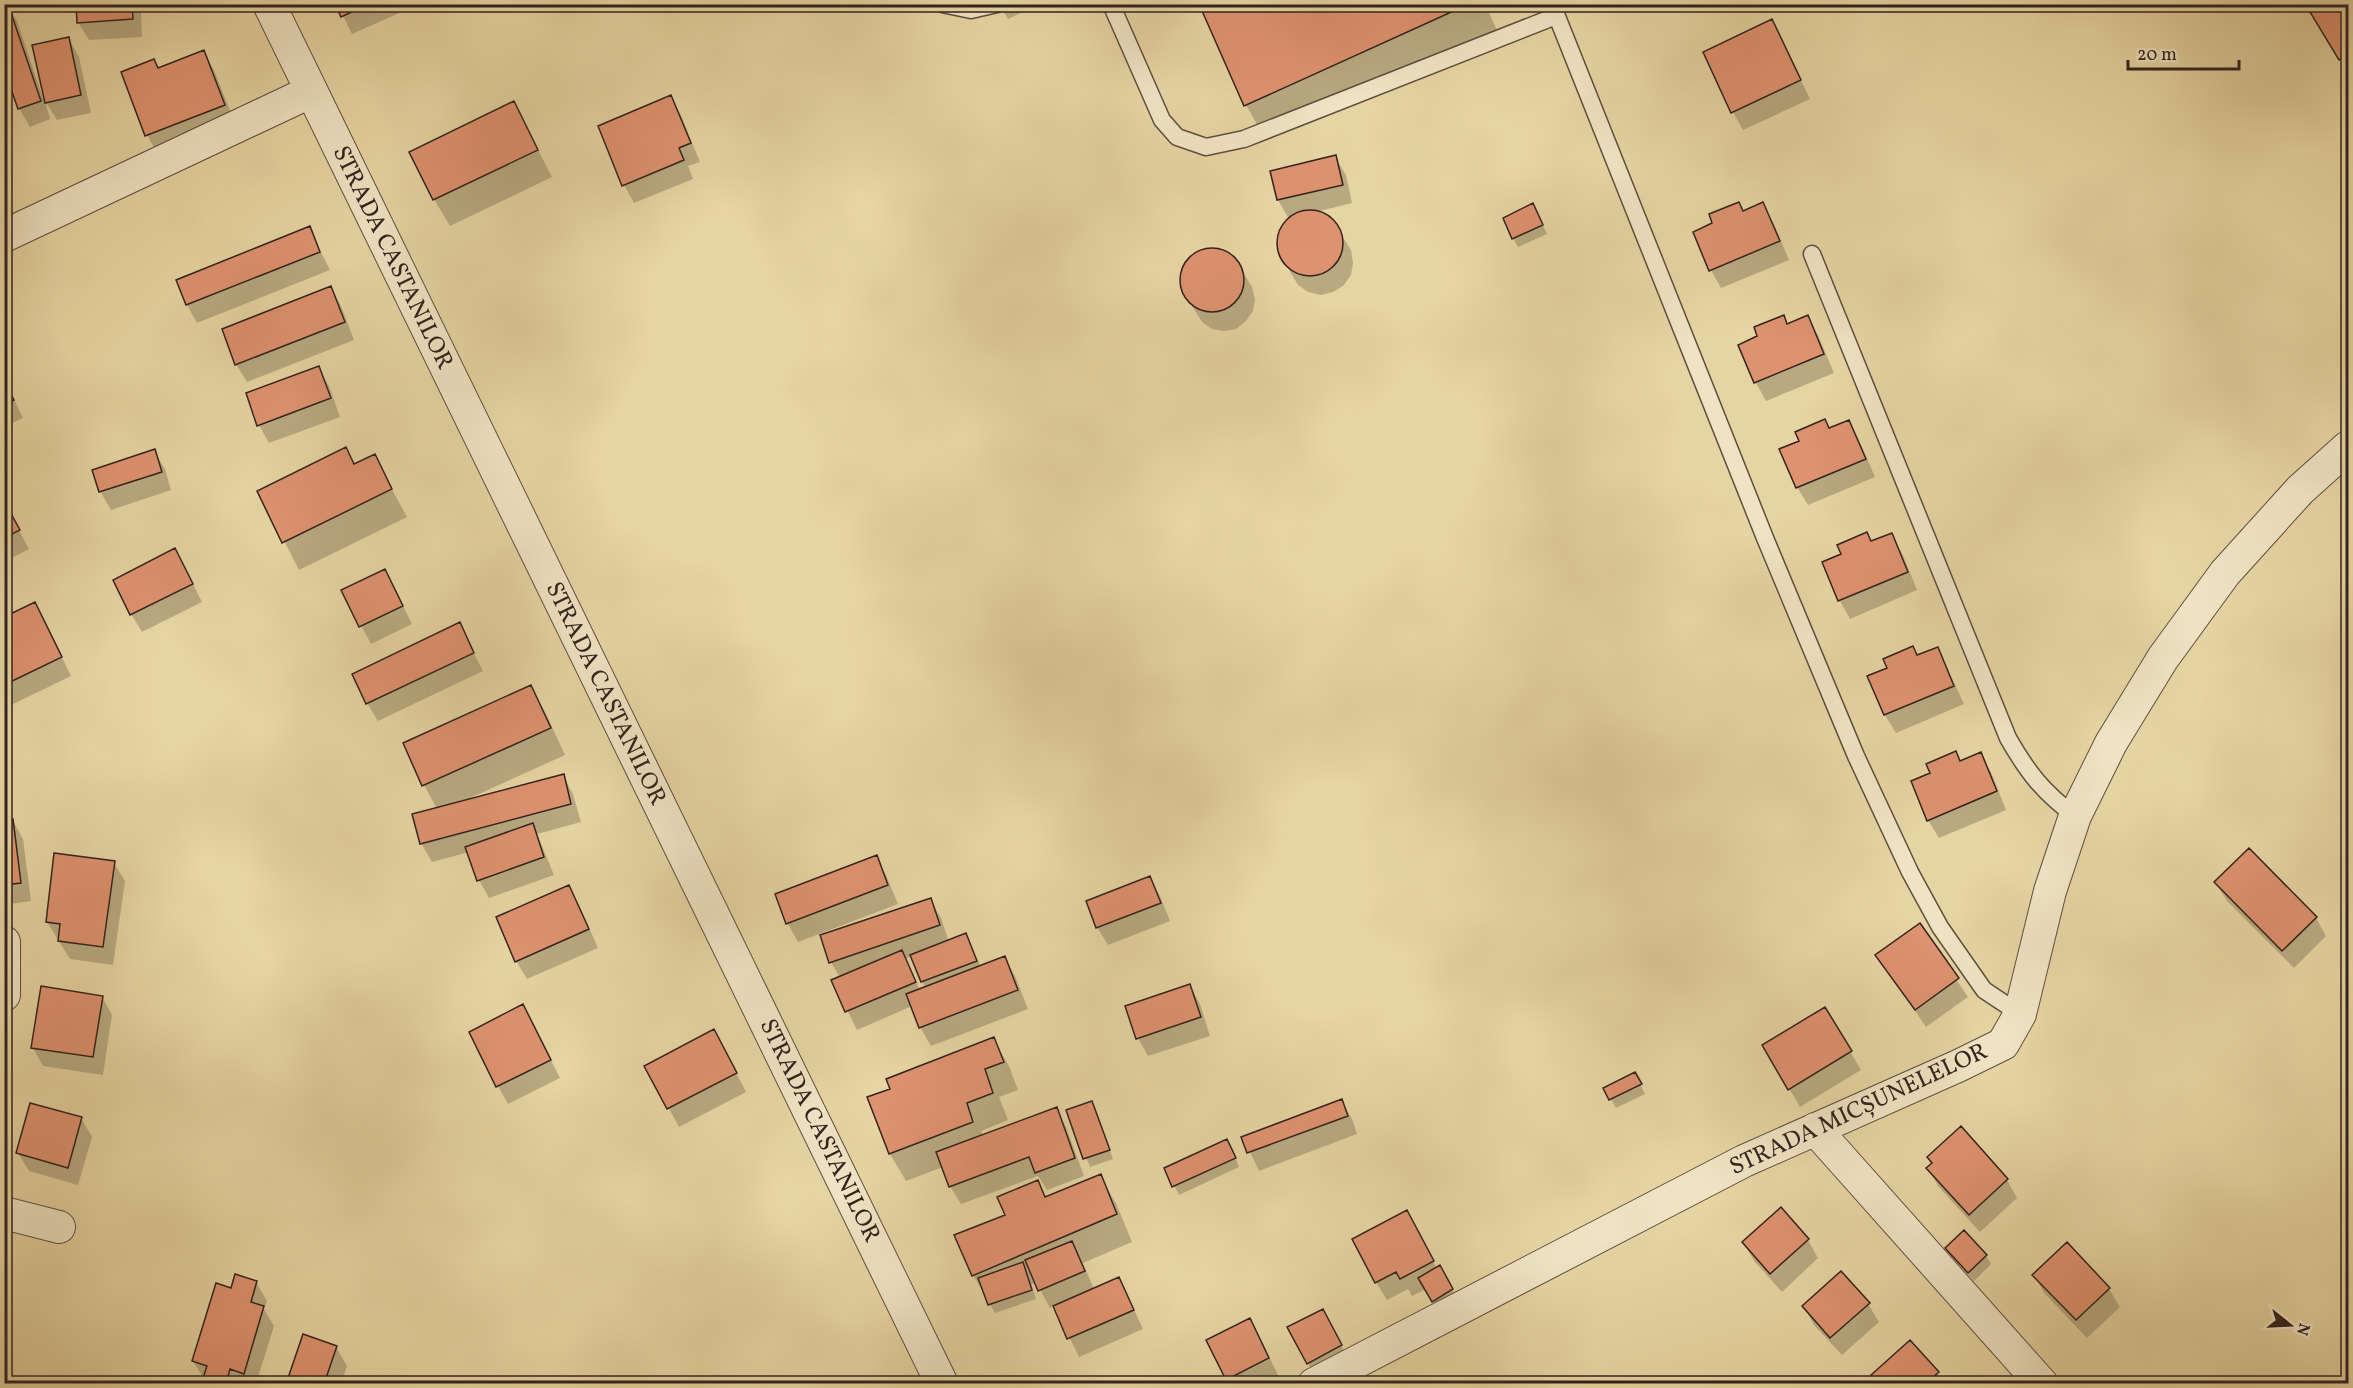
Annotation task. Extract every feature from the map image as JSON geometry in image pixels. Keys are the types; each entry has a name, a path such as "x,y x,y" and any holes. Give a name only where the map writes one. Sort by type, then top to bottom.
{"street":[{"name":"STRADA CASTANILOR","path":"269,4 942,1383"},
{"path":"4,236 310,92"},
{"name":"STRADA MICȘUNELELOR","path":"1314,1383 1744,1161 2003,1044 2020,1014 2050,891 2075,816 2111,743 2163,658 2225,573 2300,490 2349,447"},
{"path":"4,995 5,941"},
{"path":"1815,1129 2042,1383"},
{"path":"4,1213 59,1227"}],"lane":[{"path":"942,4 971,10 997,4"},
{"path":"1111,4 1162,120 1177,137 1206,147 1244,139 1554,10 1765,538 1856,756 1900,851 1940,927 1984,990 2020,1014"},
{"path":"1812,254 2008,738 2027,771 2052,799 2075,816"}],"building":[{"path":"4,4 8,4 41,101 18,109 4,69"},
{"path":"76,4 132,4 133,19 77,23"},
{"path":"335,4 369,4 341,17"},
{"path":"1199,4 1469,4 1244,106"},
{"path":"2310,4 2348,4 2348,54 2339,60 2307,7"},
{"path":"1772,19 1801,80 1731,113 1703,52"},
{"path":"69,37 81,95 45,103 32,45"},
{"path":"204,50 225,105 145,136 121,72 154,59 158,68"},
{"path":"671,95 691,143 679,148 684,160 622,186 598,126"},
{"path":"514,101 538,150 433,200 409,152"},
{"path":"1336,155 1343,185 1277,200 1270,171"},
{"path":"1739,202 1743,211 1763,202 1780,241 1709,271 1693,232 1712,223 1709,214"},
{"path":"1533,203 1543,225 1512,239 1503,218"},
{"path":"1303,210 1317,210 1329,215 1338,224 1343,243 1341,256 1334,267 1317,276 1303,276 1291,271 1282,262 1277,250 1277,236 1282,224 1291,215"},
{"path":"310,226 320,252 186,305 176,280"},
{"path":"1206,248 1218,248 1235,257 1242,268 1244,280 1242,292 1235,303 1218,312 1206,312 1194,307 1185,298 1180,286 1180,274 1185,262 1194,253"},
{"path":"331,286 345,322 235,365 222,329"},
{"path":"1784,315 1787,324 1808,315 1824,354 1754,383 1738,345 1757,336 1754,327"},
{"path":"319,366 331,398 257,426 246,393"},
{"path":"4,380 14,400 4,404"},
{"path":"1825,419 1829,428 1849,420 1866,459 1796,488 1779,449 1799,441 1795,432"},
{"path":"346,447 354,464 375,454 392,489 282,543 257,491"},
{"path":"155,449 162,472 99,492 92,470"},
{"path":"4,501 20,530 4,538"},
{"path":"1867,532 1871,541 1892,533 1908,572 1838,601 1822,562 1841,554 1837,545"},
{"path":"175,548 193,584 130,615 113,580"},
{"path":"385,569 403,606 359,627 341,590"},
{"path":"35,602 62,657 4,685 4,617"},
{"path":"460,622 474,653 366,704 352,674"},
{"path":"1913,646 1917,655 1938,647 1954,686 1884,715 1867,676 1887,668 1883,659"},
{"path":"531,685 551,728 422,786 403,743"},
{"path":"1956,751 1960,761 1981,752 1997,791 1927,821 1911,781 1930,773 1926,764"},
{"path":"564,774 571,804 420,844 412,814"},
{"path":"13,819 21,883 4,885 4,820"},
{"path":"533,823 544,857 477,881 465,847"},
{"path":"2249,848 2317,917 2282,951 2214,882"},
{"path":"54,853 115,861 103,947 58,941 60,924 46,922"},
{"path":"877,855 888,885 786,924 775,894"},
{"path":"1150,876 1161,903 1096,928 1086,901"},
{"path":"569,885 589,929 515,962 496,917"},
{"path":"931,898 940,925 829,963 820,935"},
{"path":"1920,923 1959,978 1915,1010 1875,955"},
{"path":"966,933 977,961 921,982 910,955"},
{"path":"902,950 916,982 845,1012 831,980"},
{"path":"1005,956 1018,990 919,1028 906,994"},
{"path":"1190,984 1201,1017 1136,1039 1125,1006"},
{"path":"41,986 103,996 93,1057 31,1048"},
{"path":"523,1004 551,1060 496,1087 469,1032"},
{"path":"1825,1007 1852,1051 1788,1090 1762,1045"},
{"path":"714,1029 737,1073 667,1109 644,1066"},
{"path":"994,1037 1004,1062 985,1069 993,1093 967,1103 973,1122 889,1154 867,1097 890,1089 886,1079"},
{"path":"1635,1072 1642,1084 1609,1100 1603,1088"},
{"path":"1342,1099 1348,1116 1247,1153 1241,1137"},
{"path":"1092,1101 1110,1150 1083,1159 1066,1110"},
{"path":"30,1103 82,1117 68,1168 16,1153"},
{"path":"1057,1107 1075,1158 1035,1173 1029,1157 949,1187 936,1152"},
{"path":"1961,1126 2008,1179 1969,1215 1926,1168 1932,1163 1927,1157"},
{"path":"1227,1139 1236,1158 1172,1187 1164,1168"},
{"path":"1101,1174 1117,1214 972,1276 954,1235 1005,1215 997,1197 1038,1180 1045,1197"},
{"path":"1781,1207 1809,1239 1770,1274 1742,1242"},
{"path":"1407,1210 1434,1261 1400,1279 1396,1272 1375,1283 1352,1239"},
{"path":"1964,1230 1987,1255 1968,1273 1945,1248"},
{"path":"1072,1241 1085,1271 1038,1291 1025,1260"},
{"path":"2067,1242 2110,1288 2076,1320 2032,1275"},
{"path":"1023,1262 1032,1290 988,1305 978,1278"},
{"path":"1440,1265 1453,1289 1432,1302 1418,1278"},
{"path":"1841,1271 1870,1303 1830,1338 1802,1306"},
{"path":"235,1274 257,1281 251,1302 264,1306 244,1374 230,1369 226,1384 201,1384 207,1366 192,1361 216,1283 231,1288"},
{"path":"1119,1277 1134,1310 1067,1339 1053,1306"},
{"path":"1323,1309 1342,1345 1307,1364 1287,1327"},
{"path":"1250,1318 1269,1358 1226,1380 1206,1340"},
{"path":"303,1334 337,1346 324,1384 286,1384"},
{"path":"1910,1340 1939,1372 1925,1384 1878,1384 1871,1375"}]}
